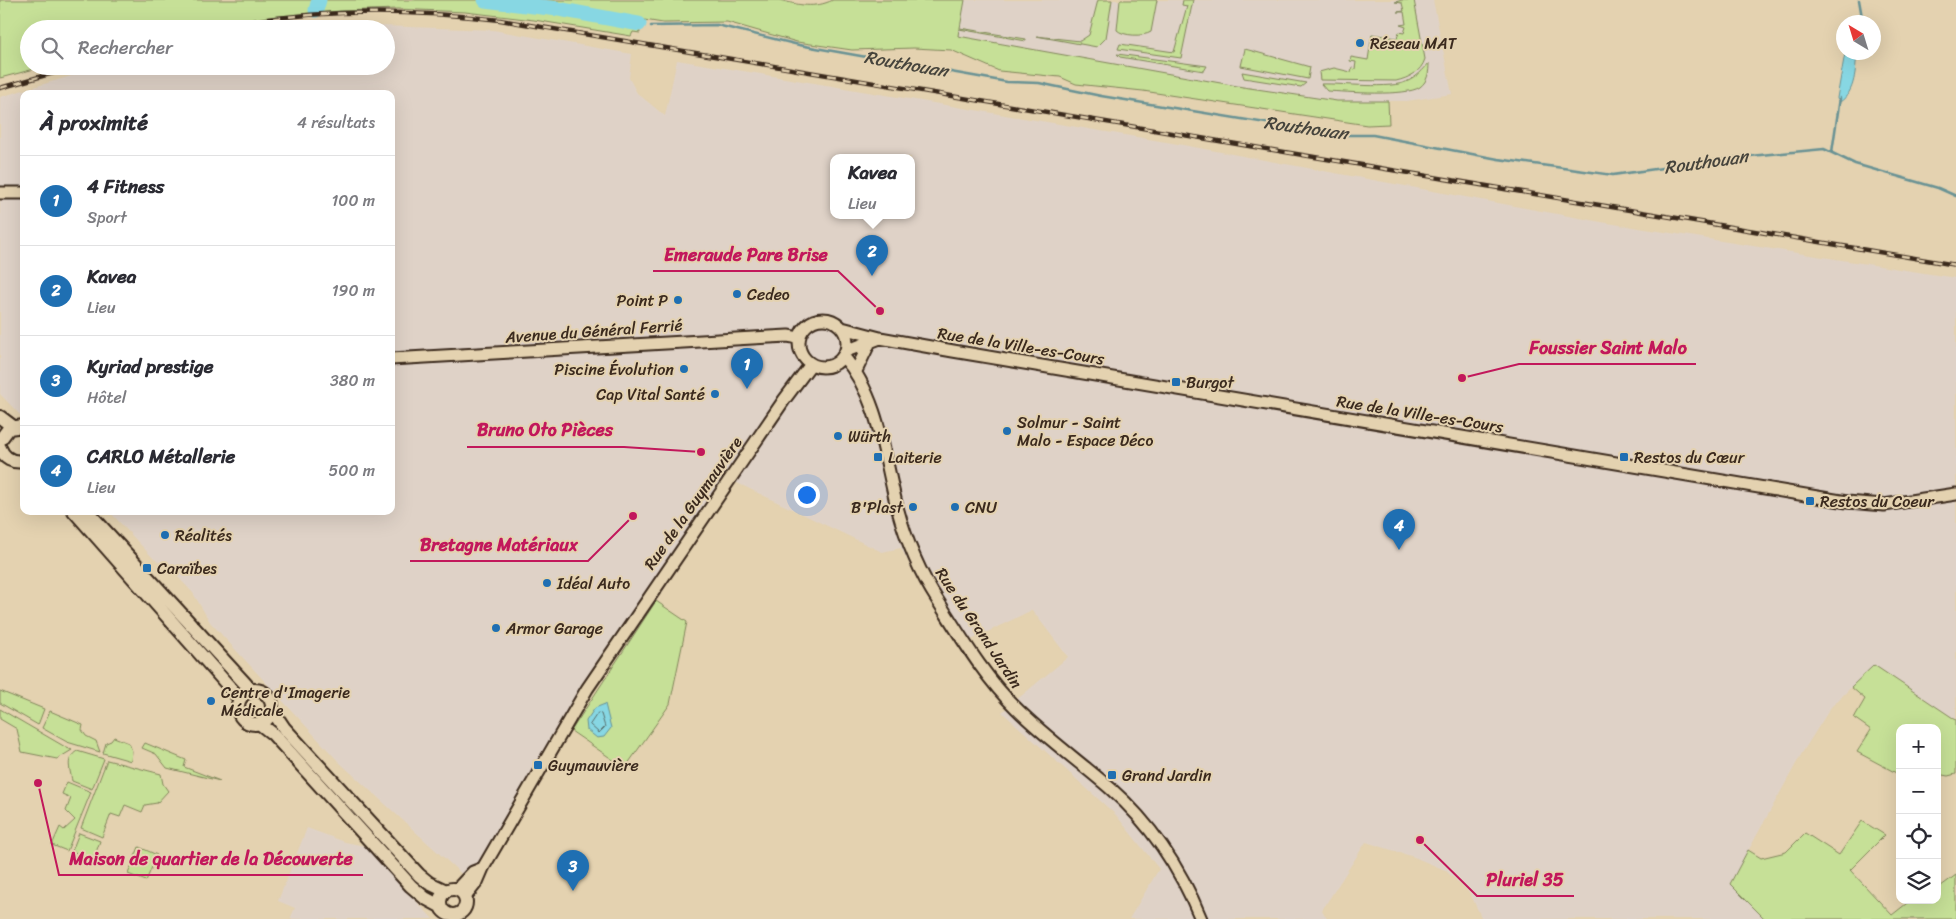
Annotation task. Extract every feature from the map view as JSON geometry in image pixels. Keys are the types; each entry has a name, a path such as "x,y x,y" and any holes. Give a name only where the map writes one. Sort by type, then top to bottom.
{"main road":[{"path":"0,416 18,426 0,439 10,460 20,461"},
{"path":"78,515 240,699"},
{"path":"91,515 251,690"},
{"path":"272,710 268,718 259,723 250,723 242,717 238,708 240,699 251,690 258,690 268,696 272,710 290,736 419,875 429,883 456,892"},
{"path":"259,723 273,734 411,886 425,898 440,906 446,914 459,916 456,892"},
{"path":"440,906 440,899 456,892"}],"street":[{"path":"0,193 20,193"},
{"path":"845,353 847,339 842,328 831,320 818,319 805,326 799,338 799,349 803,358 818,367 832,365 845,353 880,338"},
{"name":"Rue de la Ville-es-Cours","path":"842,328 880,338 1847,502 1884,505 1956,494"},
{"name":"Avenue du Général Ferrié","path":"395,360 703,340 788,336 799,338"},
{"path":"856,371 869,344"},
{"name":"Rue du Grand Jardin","path":"845,353 856,371 880,434 897,507 909,545 937,600 1004,696 1029,720 1112,790 1154,835 1188,889 1201,919"},
{"name":"Rue de la Guymauvière","path":"456,892 477,882 483,868 587,689 784,400 811,364"}],"shaded area":[{"path":"965,0 1433,0 1452,94 1407,101 1337,101 1243,87 957,36"},
{"path":"395,26 493,30 632,54 629,78 637,93 665,116 677,60 1172,143 1601,222 1956,278 1956,720 1874,665 1831,707 1802,753 1730,884 1765,919 1482,919 1470,893 1445,870 1414,857 1366,842 1322,910 1327,919 1129,919 1159,869 1116,815 1002,712 1068,657 1032,610 959,646 924,592 901,548 882,552 733,481 570,728 477,888 339,762 210,622 193,593 177,576 153,558 113,515 395,515 395,90 24,90 75,75 395,75"},
{"path":"20,91 20,415 0,394 0,97"},
{"path":"307,828 345,842 365,846 433,919 290,919 295,908 278,901"}],"green space":[{"path":"0,0 779,0 800,5 813,5 833,0 965,0 960,28 1026,39 1026,41 959,29 958,36 1243,87 1337,101 1388,101 1389,124 1367,125 1143,91 1076,84 1060,77 999,71 951,50 914,48 852,50 797,42 727,22 663,23 638,19 640,33 633,32 631,36 534,20 465,12 397,9 341,11 248,20 20,20 20,73 0,78"},
{"path":"1098,0 1112,0 1106,38 1097,47 1036,36 1080,41 1089,35"},
{"path":"1120,0 1157,0 1151,32 1143,35 1133,35 1124,34 1117,30"},
{"path":"1183,0 1193,0 1181,58 1118,49 1120,44 1174,52 1187,6 1182,5"},
{"path":"1414,0 1425,59 1421,68 1410,76 1396,81 1320,80 1319,72 1334,68 1351,72 1352,68 1355,69 1356,62 1350,61 1351,57 1368,60 1372,34 1397,38 1399,32 1404,33 1406,27 1400,25 1406,24 1404,12 1397,12 1404,11 1402,3 1395,2"},
{"path":"1245,49 1310,67 1308,79 1241,66"},
{"path":"1117,54 1207,66 1204,71 1120,57"},
{"path":"1429,63 1425,82 1413,90 1389,93 1327,91 1321,84 1379,86 1400,84 1414,77"},
{"path":"1242,72 1306,83 1301,87 1244,78"},
{"path":"656,601 687,622 670,704 625,768 571,731"},
{"path":"1874,665 1956,720 1956,774 1948,776 1941,775 1941,724 1896,724 1896,773 1857,752 1871,730 1854,718 1865,699 1851,687"},
{"path":"0,691 44,709 38,725 0,703"},
{"path":"0,709 72,750 57,759 22,752 17,729 0,719"},
{"path":"50,711 83,725 82,730 86,736 96,741 100,752 67,742 42,728"},
{"path":"114,737 129,743 132,751 131,761 103,753 106,743"},
{"path":"145,743 186,760 184,767 220,781 167,768 156,754 142,748"},
{"path":"77,751 104,759 92,789 72,781 70,761 73,754"},
{"path":"107,760 161,774 163,784 168,791 157,803 145,805 142,812 125,805 120,817 111,814 102,837 81,828"},
{"path":"67,782 91,792 67,851 52,845 60,827 64,830 75,820 66,811 71,798 62,794"},
{"path":"1862,821 1885,835 1850,870 1892,915 1906,904 1941,904 1941,886 1956,875 1956,919 1765,919 1730,884 1748,850 1761,858 1786,852 1805,833 1839,855"},
{"path":"79,833 100,841 93,861 72,851"},
{"path":"139,847 157,855 146,881 128,874"}],"water":[{"path":"1844,60 1856,60 1854,80 1849,92 1840,102 1837,98"},
{"path":"605,704 611,728 604,737 597,738 587,730 586,721 595,708"}],"waterway":[{"name":"Routhouan","path":"316,10 319,0"},
{"name":"Routhouan","path":"485,0 558,9 639,24"},
{"path":"1859,0 1862,15"},
{"name":"Routhouan","path":"651,26 717,25 799,45 1007,82 1039,83 1101,96 1339,135 1373,135 1498,159 1613,175 1740,157 1824,149 1855,164 1938,188 1956,196"},
{"path":"1832,152 1840,98"}],"railway":[{"path":"264,20 318,14 354,13 427,14 500,20 1956,265"},
{"path":"0,88 46,75"}],"place":[{"name":"Réseau MAT","path":"1360,43"},
{"name":"Kavea","path":"872,276"},
{"name":"Cedeo","path":"737,294"},
{"name":"Point P","path":"678,300"},
{"name":"Emeraude Pare Brise","path":"880,311"},
{"name":"Piscine Évolution","path":"684,369"},
{"name":"Foussier Saint Malo","path":"1462,378"},
{"name":"Burgot","path":"1176,382"},
{"name":"4 Fitness","path":"747,389"},
{"name":"Cap Vital Santé","path":"715,394"},
{"name":"Solmur - Saint Malo - Espace Déco","path":"1007,431"},
{"name":"Würth","path":"838,436"},
{"name":"Bruno Oto Pièces","path":"701,452"},
{"name":"Laiterie","path":"878,457"},
{"name":"Restos du Cœur","path":"1624,457"},
{"name":"Restos du Coeur","path":"1810,501"},
{"name":"B'Plast","path":"913,507"},
{"name":"CNU","path":"955,507"},
{"name":"Bretagne Matériaux","path":"633,516"},
{"name":"Réalités","path":"165,535"},
{"name":"CARLO Métallerie","path":"1399,550"},
{"name":"Caraïbes","path":"147,568"},
{"name":"Idéal Auto","path":"547,583"},
{"name":"Armor Garage","path":"496,628"},
{"name":"Centre d'Imagerie Médicale","path":"211,701"},
{"name":"Guymauvière","path":"538,765"},
{"name":"Grand Jardin","path":"1112,775"},
{"name":"Maison de quartier de la Découverte","path":"38,783"},
{"name":"Pluriel 35","path":"1420,840"},
{"name":"Kyriad prestige","path":"573,891"}]}
